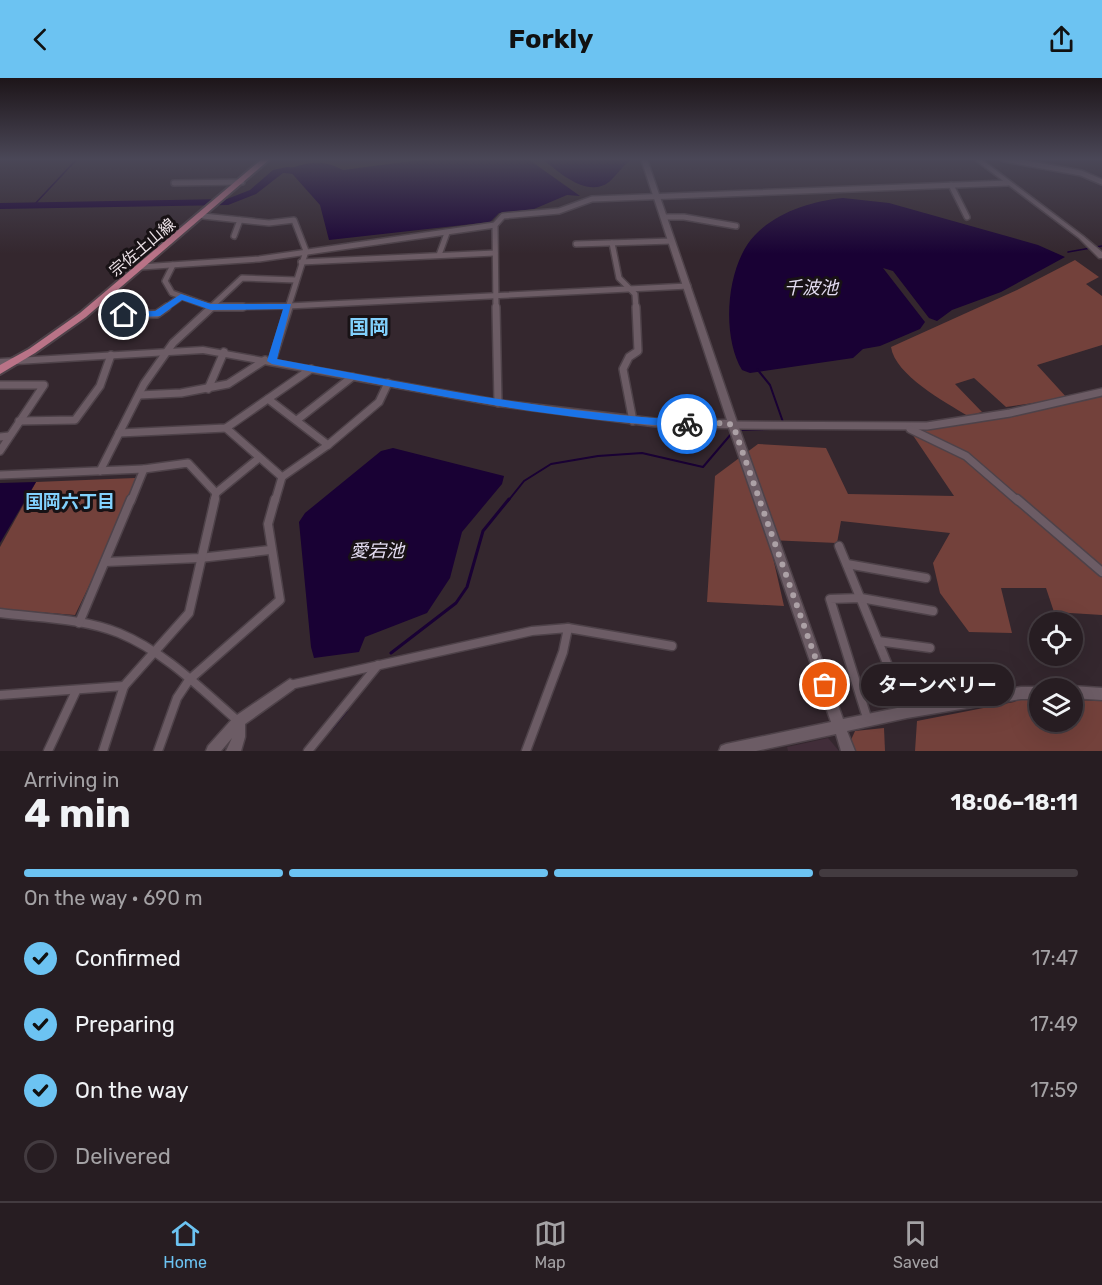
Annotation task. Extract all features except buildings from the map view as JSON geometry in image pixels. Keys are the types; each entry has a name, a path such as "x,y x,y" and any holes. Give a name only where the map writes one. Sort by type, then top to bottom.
{"main road":[{"name":"宗佐土山線","path":"0,370 59,333 232,190"}],"street":[{"path":"655,190 733,425 848,751"},
{"path":"141,267 259,260 306,251 447,233 495,225 503,216 559,211 592,200 819,190"},
{"path":"954,190 967,217"},
{"path":"1018,190 1089,243 1102,256"},
{"path":"139,395 208,389 228,384 268,361 288,306 306,251 294,220 269,223 203,216"},
{"path":"664,217 684,217 736,226"},
{"path":"234,237 240,220"},
{"path":"495,225 498,403"},
{"path":"439,255 447,233"},
{"path":"576,244 672,241"},
{"path":"612,243 619,278 633,289 638,351 629,357 623,369 633,421"},
{"path":"301,262 495,253"},
{"path":"173,265 165,281 172,293 211,307 288,306 688,286"},
{"path":"100,471 139,395 168,350 211,307 242,278 296,280"},
{"path":"124,315 157,314 181,297"},
{"path":"0,362 168,350 224,352 498,403 633,421 733,425 846,425 908,428 1001,415 1102,392"},
{"path":"208,389 224,352"},
{"path":"19,422 75,420 100,386 111,355"},
{"path":"119,433 226,428 311,369"},
{"path":"297,420 352,377"},
{"path":"158,751 177,698 189,680 280,600 270,550 268,524 282,477 328,445 379,402 388,383"},
{"path":"0,386 44,385 0,451"},
{"path":"268,399 328,445"},
{"path":"226,428 282,477"},
{"path":"908,428 966,456 1102,572"},
{"path":"0,437 9,436"},
{"path":"103,751 124,686 189,613 216,493 259,458"},
{"path":"0,475 144,469 188,463 216,493"},
{"path":"79,622 144,469"},
{"path":"839,546 907,712"},
{"path":"105,562 200,558 270,550"},
{"path":"847,564 926,578"},
{"path":"868,721 830,599 861,598 933,611"},
{"path":"0,613 79,622 115,632 155,652 238,722 240,732 238,745 233,751"},
{"path":"526,751 563,652 568,628"},
{"path":"213,751 238,722 290,685 532,631 568,628 672,646"},
{"path":"878,641 930,648"},
{"path":"308,751 378,665"},
{"path":"0,695 124,686"},
{"path":"48,751 75,691"},
{"path":"726,751 907,712 1029,693"},
{"path":"1083,693 1102,694"}],"shaded area":[{"path":"1075,260 1099,277 1086,284 1102,296 1102,345 1037,365 1068,399 1102,391 1102,615 1083,612 1054,612 1046,588 1001,588 1012,633 969,632 940,593 933,563 950,533 841,521 837,543 769,540 784,606 707,602 715,476 758,444 826,448 848,494 954,496 908,428 982,418 1061,399 1006,407 974,378 955,384 982,412 968,416 922,387 901,368 895,357 891,347 1017,290"},
{"path":"135,478 138,484 75,615 0,609 0,547 36,482"},
{"path":"1024,697 1029,698 1029,732 1083,732 1083,700 1102,701 1102,751 915,751 917,721 1014,702"},
{"path":"884,728 885,751 855,751 851,740 855,731"},
{"path":"828,738 839,751 788,751 787,747"}],"water":[{"path":"307,190 572,190 580,196 567,195 534,209 499,213 490,222 329,240 320,205"},
{"name":"千波池","path":"843,198 889,203 1038,245 1065,257 1001,292 952,310 937,321 929,318 893,271 883,268 925,322 920,329 880,346 863,349 853,358 750,373 742,370 735,355 729,320 733,282 745,248 764,227 784,214 807,205"},
{"name":"愛宕池","path":"393,448 504,476 502,484 462,532 450,578 427,613 365,637 359,652 314,658 299,522 305,513 381,451"},
{"path":"36,482 0,543 0,483"}],"waterway":[{"path":"33,206 48,190"},
{"path":"0,206 228,202 255,190"},
{"path":"1068,252 1102,246"},
{"path":"757,369 770,385 783,422"},
{"path":"737,430 770,429"},
{"path":"508,501 524,481 551,464 598,456 642,453 703,467 732,433"},
{"path":"391,653 456,603 467,587 483,531 509,499"},
{"path":"332,728 346,711"}],"way so far":[{"path":"687,424 726,423 733,425 825,685"}],"place":[{"name":"ターンベリー","path":"825,685"}],"district":[{"name":"国岡","path":"369,327"},
{"name":"国岡六丁目","path":"70,502"}],"route":[{"path":"124,315 157,314 165,311 181,297 211,307 288,306 272,361 498,403 595,417 687,424"}]}
